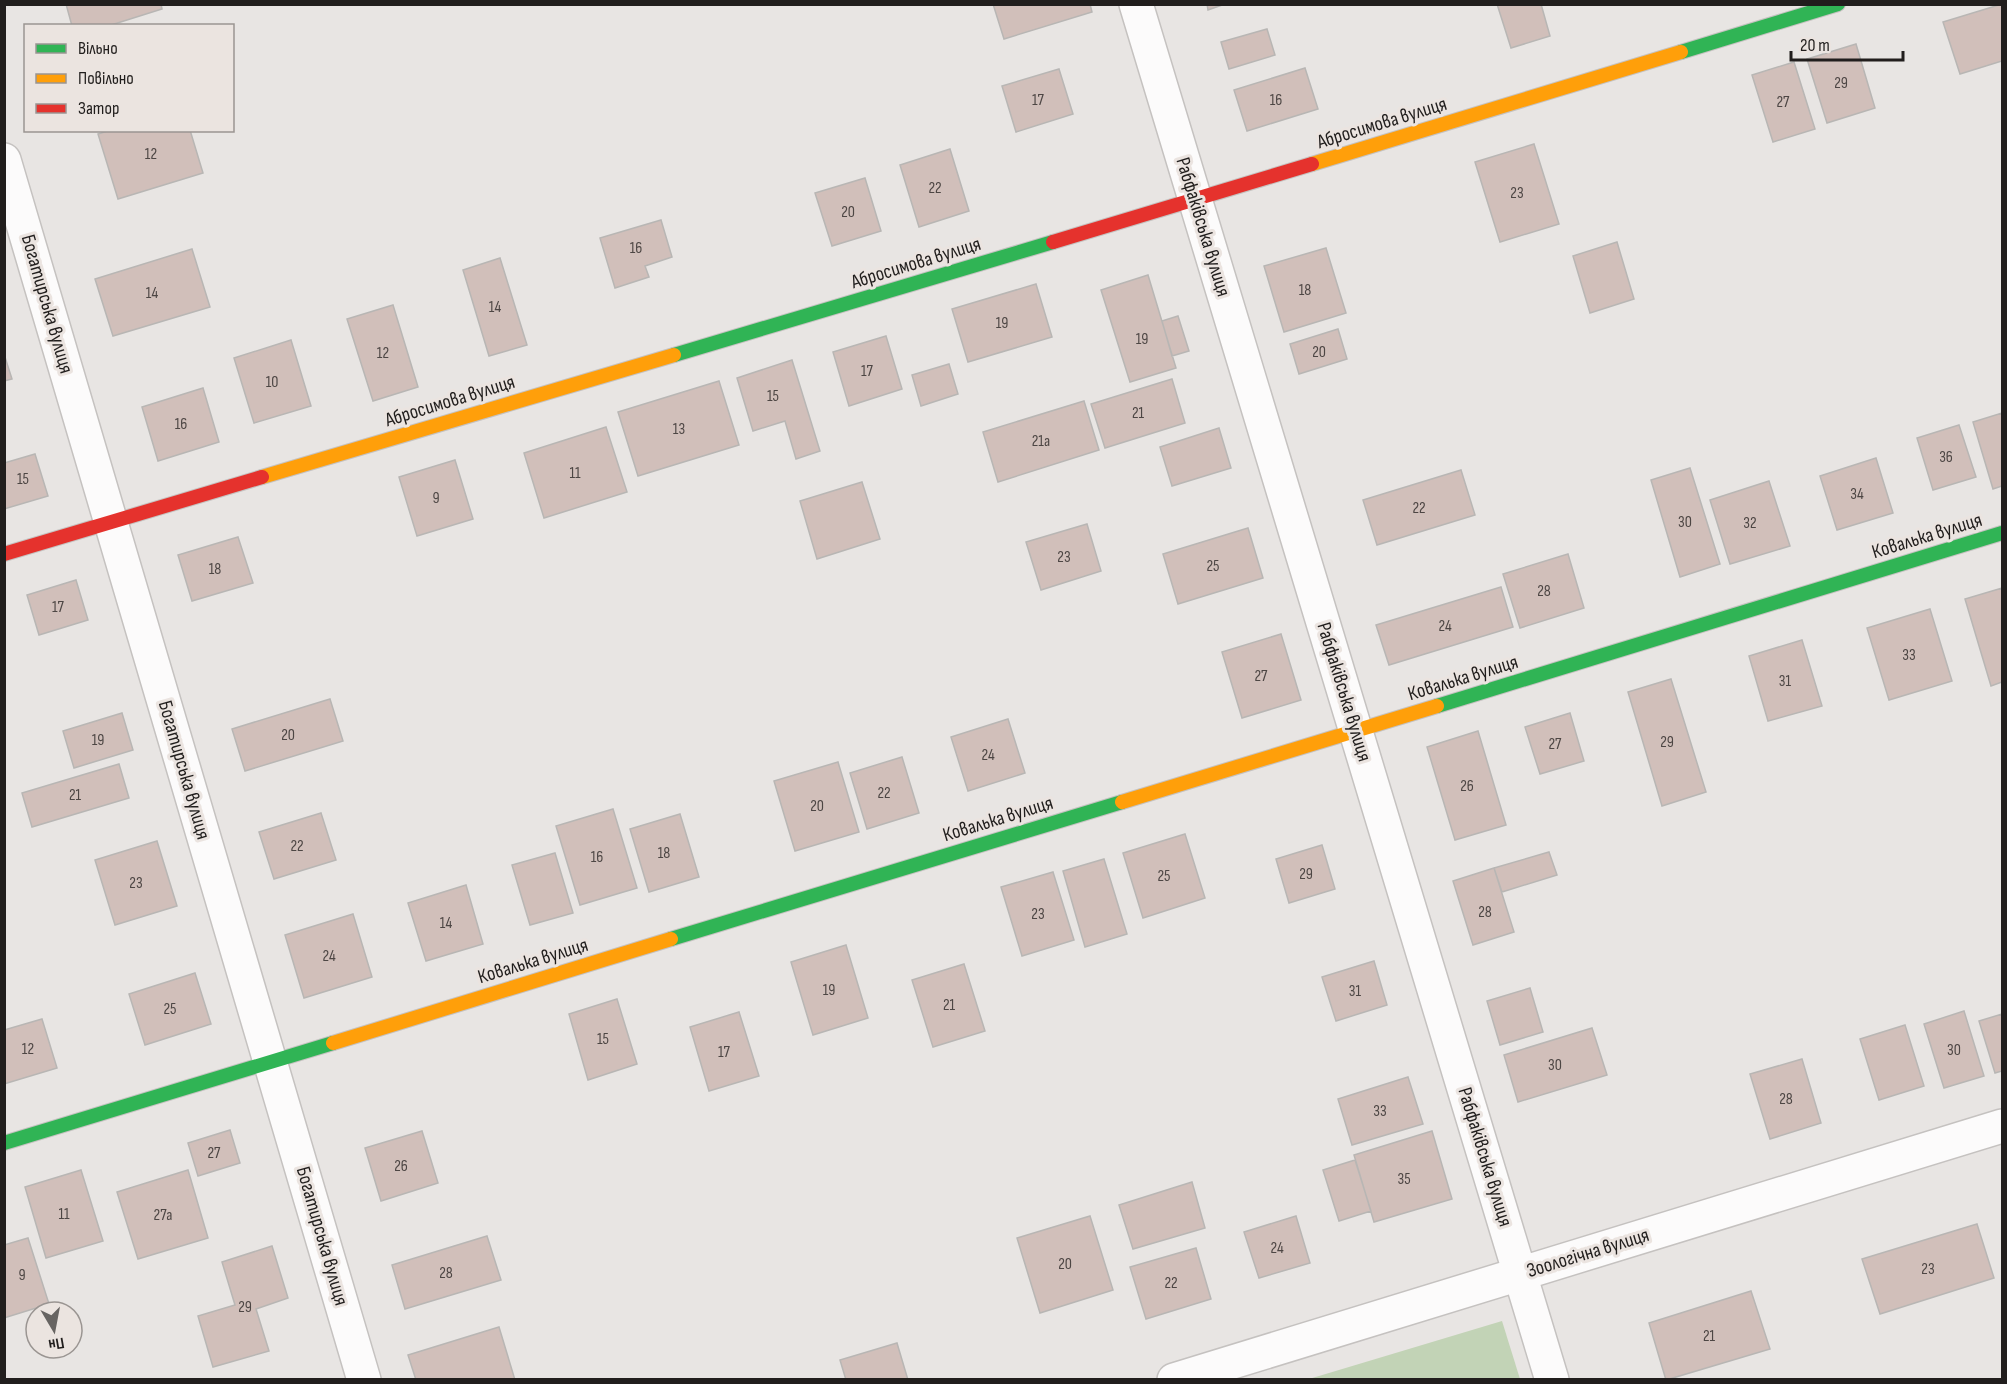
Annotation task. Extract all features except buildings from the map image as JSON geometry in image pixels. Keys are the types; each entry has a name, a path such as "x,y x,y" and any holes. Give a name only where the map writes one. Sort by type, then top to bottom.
{"street":[{"name":"Рабфаківська вулиця","path":"1136,4 1552,1380"},
{"name":"Абросимова вулиця","path":"4,554 1195,200 1838,4"},
{"name":"Богатирська вулиця","path":"4,160 364,1380"},
{"name":"Ковалька вулиця","path":"4,1143 2002,533"},
{"name":"Зоологічна вулиця","path":"1174,1380 2002,1126"}],"green space":[{"path":"1502,1321 1520,1379 1309,1379"}],"traffic: fast":[{"path":"1681,52 1838,4"},
{"path":"674,355 1053,242"},
{"path":"1437,706 2002,533"},
{"path":"671,939 1122,802"},
{"path":"4,1143 333,1043"}],"traffic: slow":[{"path":"1312,164 1681,52"},
{"path":"262,477 674,355"},
{"path":"1122,802 1437,706"},
{"path":"333,1043 671,939"}],"traffic: jam":[{"path":"1053,242 1312,164"},
{"path":"4,554 262,477"}]}
